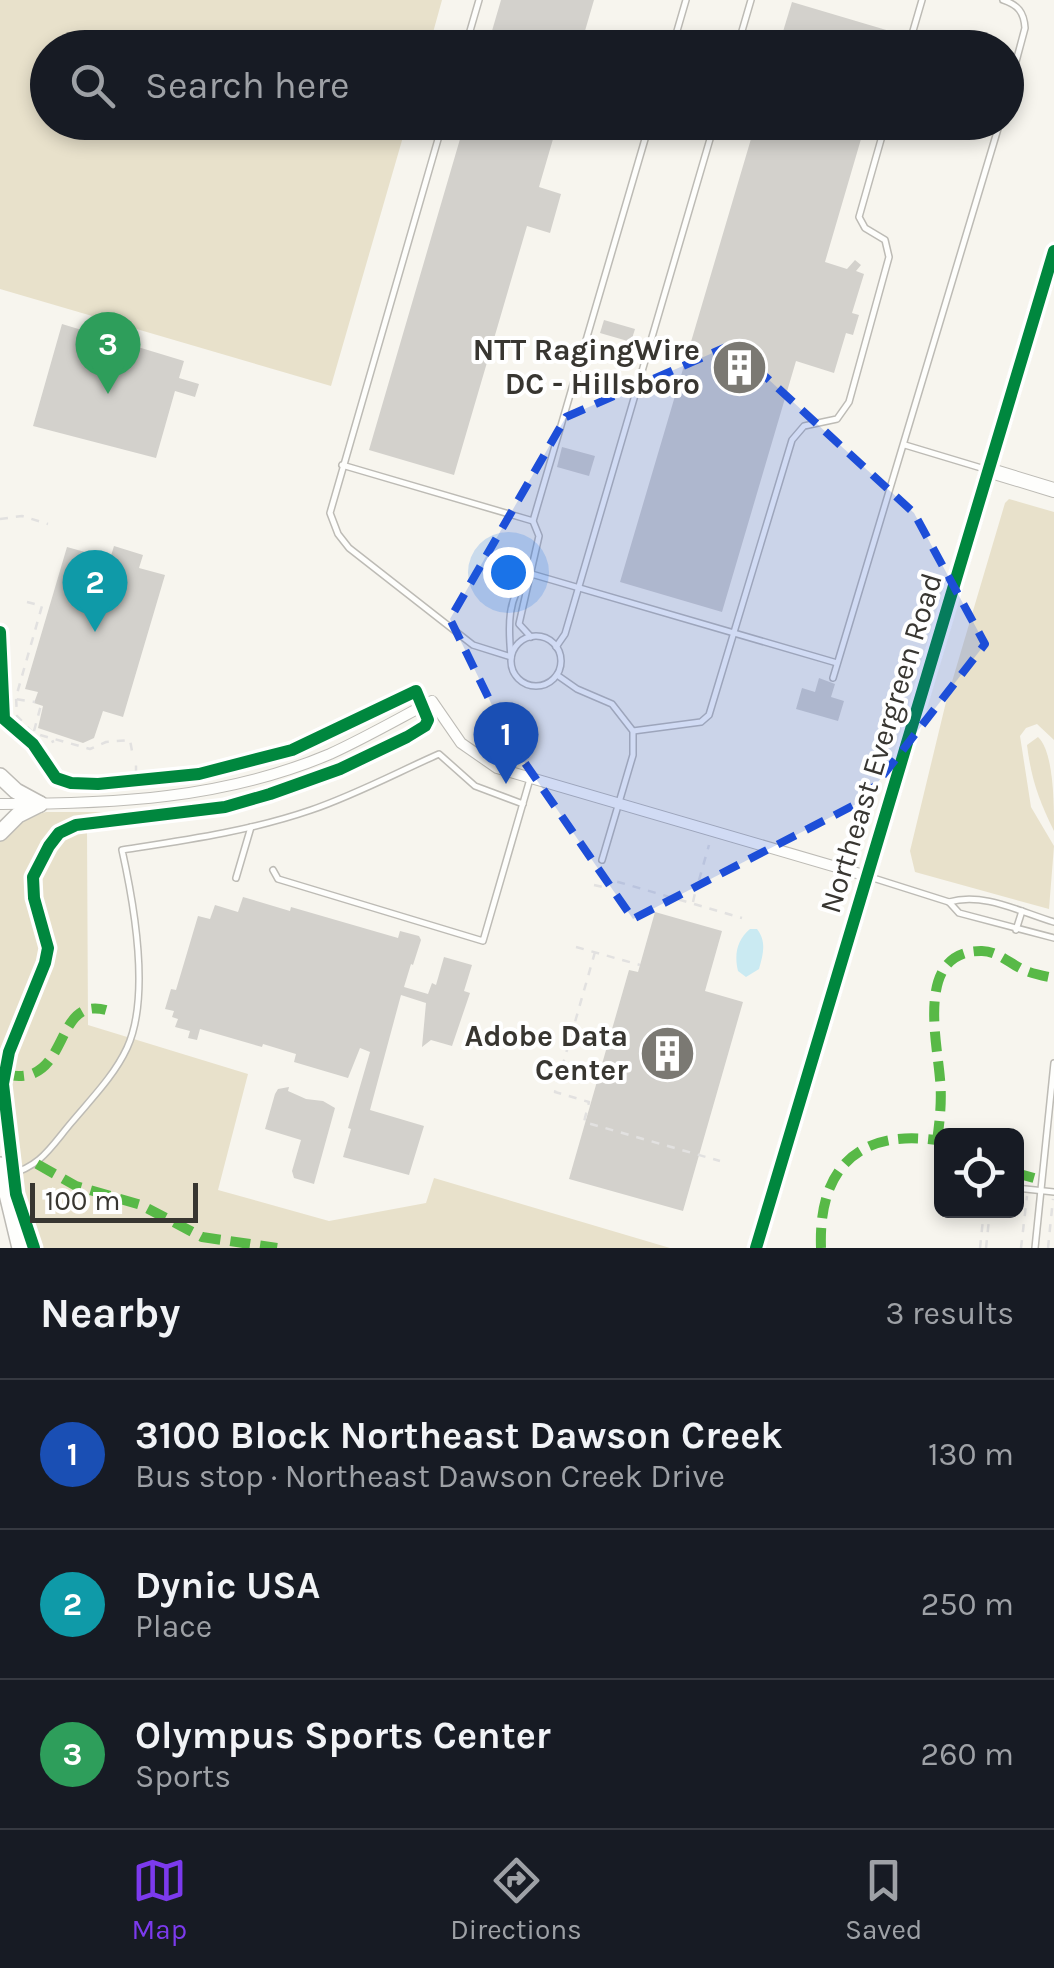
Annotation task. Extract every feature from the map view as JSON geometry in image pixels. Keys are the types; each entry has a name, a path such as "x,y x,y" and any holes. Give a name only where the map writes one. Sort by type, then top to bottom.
{"main road":[{"name":"Northeast Evergreen Road","path":"756,1248 1054,252"},
{"path":"0,776 40,804"},
{"path":"0,833 18,815 40,804"},
{"path":"1,1173 20,1248"}],"street":[{"path":"988,470 1054,490"},
{"path":"0,804 141,800 224,787 327,755 432,702 461,743 497,768 867,876"}],"lane":[{"path":"470,30 479,0"},
{"path":"677,30 686,0"},
{"path":"742,30 751,0"},
{"path":"913,30 922,0"},
{"path":"1002,0 1018,7 1026,28 1024,35"},
{"path":"438,140 330,513 349,548 473,645 511,657"},
{"path":"528,572 517,587 508,620 511,666 522,682 541,686 557,675 560,656 550,640 530,637 519,624 538,536 533,520 645,140"},
{"path":"556,647 565,634 710,140"},
{"path":"633,731 701,722 709,715 792,440 804,426 837,419 849,402 889,257 885,240 866,228 859,216 881,140"},
{"path":"833,678 995,140"},
{"path":"905,445 988,470"},
{"path":"342,465 533,520"},
{"path":"528,572 838,663"},
{"path":"511,657 515,648 530,637"},
{"path":"557,675 577,689 612,704 633,731 633,755 602,860"},
{"path":"1,1173 37,1164 114,1070 130,1040 138,973 122,850 251,827 312,810 439,754 475,786 523,804"},
{"path":"273,870 278,878 484,940 530,779"},
{"path":"236,878 251,827"},
{"path":"867,876 948,902 973,898 1054,922"},
{"path":"948,902 959,913 1054,938"},
{"path":"1016,930 1022,911"},
{"path":"1034,1248 1054,1063"},
{"path":"1024,1189 1054,1195"}],"path":[{"path":"0,519 22,516 48,524"},
{"path":"26,602 42,606 9,697 6,723 37,748 48,768"},
{"path":"1,680 17,716 33,732 90,749 106,742 130,740 132,751"},
{"path":"9,697 35,702"},
{"path":"33,732 41,705"},
{"path":"37,748 58,740"},
{"path":"117,783 136,773 136,765"},
{"path":"117,783 149,780"},
{"path":"699,880 710,845"},
{"path":"594,885 607,888 608,880 742,918"},
{"path":"692,904 695,893"},
{"path":"576,947 640,965"},
{"path":"595,952 555,1092 589,1102 584,1122 720,1162"},
{"path":"1021,1248 1027,1195"},
{"path":"1048,1248 1054,1195"},
{"path":"980,1248 983,1218"},
{"path":"986,1248 989,1218"}],"highlighted area":[{"path":"731,345 914,513 985,644 864,800 633,919 509,740 450,619 566,417"}],"shaded area":[{"path":"0,0 442,0 434,30 30,30 30,140 402,140 331,386 0,289"},
{"path":"1009,499 1054,512 1054,740 1037,724 1026,728 1020,736 1031,807 1054,846 1049,909 915,872 910,851 946,702"},
{"path":"1038,737 1050,766 1054,831 1036,789 1029,757 1027,745"},
{"path":"46,812 128,812 141,814 148,823 87,829 88,1025 248,1074 218,1190 329,1221 426,1203 434,1178 670,1248 26,1248 9,1185 0,1123 0,842 20,822"}],"water":[{"path":"750,929 757,929 763,948 759,969 746,977 738,971 737,953 739,943"}],"building":[{"path":"501,0 594,0 585,30 492,30"},
{"path":"792,2 886,30 783,30"},
{"name":"NTT RagingWire DC - Hillsboro","path":"460,140 553,140 539,187 561,194 550,233 527,226 454,475 369,450"},
{"name":"NTT RagingWire DC - Hillsboro","path":"751,140 861,140 825,262 847,269 855,260 861,265 856,271 864,274 852,313 859,315 853,335 846,333 834,373 796,361 722,612 620,582"},
{"path":"604,320 635,329 631,342 600,333"},
{"path":"62,324 184,361 179,378 199,384 195,397 175,391 156,458 33,426"},
{"path":"562,447 595,456 589,476 557,467"},
{"path":"114,546 143,555 139,568 165,575 123,717 103,711 94,738 83,743 38,728 43,706 34,703 38,692 25,689 67,547 110,559"},
{"path":"819,678 835,684 831,697 844,701 838,721 796,709 802,688 815,692"},
{"path":"243,897 398,938 400,931 419,936 421,940 404,987 428,994 432,983 436,985 444,957 472,965 464,991 470,993 452,1046 431,1040 422,1047 426,1003 401,995 370,1110 424,1126 409,1175 343,1157 370,1052 360,1048 348,1078 294,1062 296,1054 263,1044 262,1047 200,1029 197,1040 188,1038 190,1031 175,1027 178,1019 172,1017 174,1011 165,1009 171,989 176,990 198,916 210,919 215,905 238,912"},
{"name":"Adobe Data Center","path":"655,912 722,931 705,991 743,1002 683,1211 569,1179 629,970 638,972"},
{"path":"289,1087 288,1091 335,1108 314,1184 294,1178 292,1171 301,1140 265,1129 275,1094 278,1089"}],"marked path":[{"path":"939,1128 941,1094 935,1000 938,981 947,965 961,955 982,951 1054,978"},
{"path":"4,1074 26,1076 41,1069 76,1016 89,1009 106,1010"},
{"path":"821,1248 827,1195 836,1175 850,1159 867,1147 888,1140 934,1140"},
{"path":"37,1164 76,1186 141,1205 202,1237 277,1248"},
{"path":"1024,1175 1034,1178"}],"cycle path":[{"path":"756,1248 1054,251"},
{"path":"0,632 4,719 33,744 56,778 71,783 199,774 292,750 416,691 428,720 407,737 340,769 270,794 225,807 76,825 59,833 49,846 33,877 34,898 48,948 9,1052 3,1084 16,1194 34,1248"}],"place":[{"name":"NTT RagingWire DC - Hillsboro","path":"739,367"},
{"name":"Olympus Sports Center","path":"108,394"},
{"name":"Dynic USA","path":"95,632"},
{"name":"3100 Block Northeast Dawson Creek","path":"506,784"},
{"name":"Adobe Data Center","path":"667,1053"}]}
